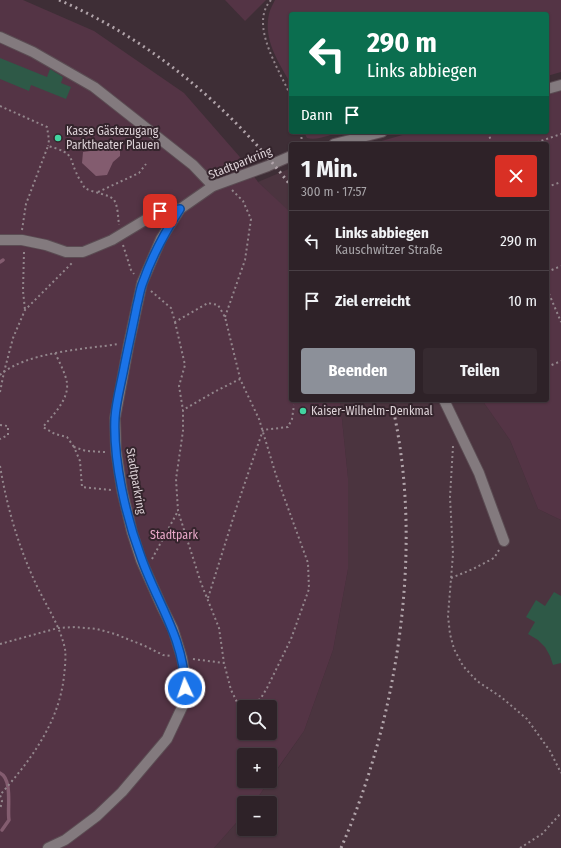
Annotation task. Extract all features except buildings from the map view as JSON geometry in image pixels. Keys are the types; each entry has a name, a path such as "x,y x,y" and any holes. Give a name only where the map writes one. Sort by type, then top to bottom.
{"street":[{"path":"0,37 33,52 94,87 193,166 213,186"},
{"path":"549,88 561,85"},
{"path":"342,142 374,134"},
{"name":"Stadtparkring","path":"48,848 65,840 97,816 122,792 167,738 186,701 185,675 182,658 173,629 146,571 132,532 122,490 116,450 115,418 142,283 161,239 180,209 213,186 289,157"},
{"path":"0,240 22,240 46,245 66,252 83,252 112,240 160,211 180,209"},
{"path":"445,402 478,474 504,541"}],"path":[{"path":"271,0 264,14 263,24 269,49 289,93"},
{"path":"0,106 47,127 49,140 26,204 22,223 22,240 24,248 23,291 25,310"},
{"path":"538,142 561,134"},
{"path":"48,146 64,151 70,156 77,175 84,187 111,197 115,201 121,234 131,270 142,283 171,308 185,365 179,386 183,410 183,431 176,479 178,511 200,583 219,628 224,663 231,690 237,702"},
{"path":"97,193 139,173 146,164"},
{"path":"224,182 243,201 251,219 245,260 225,317"},
{"path":"549,187 561,182"},
{"path":"0,392 14,338 25,310 83,252"},
{"path":"549,271 561,266"},
{"path":"549,294 561,322"},
{"path":"175,322 208,303 218,305 225,317 240,379 259,419 276,475 308,563 309,590 291,639 267,688 259,700"},
{"path":"0,375 29,360 55,353 129,343"},
{"path":"55,353 67,383 66,395 55,413 43,428 55,434 67,437 74,447 80,461 82,487 101,490 122,490"},
{"path":"549,366 561,361"},
{"path":"183,410 240,379"},
{"path":"263,430 288,427 292,418 294,405"},
{"path":"0,425 8,426 8,435 0,439"},
{"path":"208,599 237,506 263,430"},
{"path":"454,444 450,497 453,554 448,616 454,649 463,666 477,681 501,697 528,719 550,751 561,773"},
{"path":"74,447 86,451 102,453 116,450"},
{"path":"0,466 4,492 13,526 38,588 58,628 65,650 63,687 56,715 35,751 12,783 0,795 2,801 0,810"},
{"path":"146,571 178,511"},
{"path":"451,578 494,558 504,541"},
{"path":"0,644 58,628 74,627 97,629 115,634 163,655 224,663"},
{"path":"520,848 542,834 561,813"}],"shaded area":[{"path":"117,141 120,144 120,156 113,162 107,175 96,176 82,163 83,152 97,150 109,143"},
{"path":"289,169 289,212 258,182"},
{"path":"340,402 483,402 510,440 538,509 561,520 561,848 214,848 237,822 237,836 277,836 277,796 259,796 264,788 277,788 277,770 304,731 333,650 348,569 348,478"}],"green space":[{"name":"Stadtpark","path":"0,0 23,0 94,31 184,93 239,156 258,182 289,211 289,402 340,402 348,478 348,569 333,650 304,731 277,769 277,748 237,748 237,788 264,788 259,796 237,796 237,822 214,848 0,848"},
{"path":"225,0 266,0 245,21"},
{"path":"275,0 561,0 561,72 549,75 549,12 289,12 289,80 273,51 270,42 268,24 271,8"},
{"path":"561,89 561,520 538,509 510,440 483,402 549,402 549,142 378,142 406,134 549,134 549,92"},
{"path":"305,134 335,134 321,138 307,138"}],"waterway":[{"path":"0,773 7,781 9,795 9,820 2,830"}],"railway":[{"path":"59,0 93,16 125,35 187,78 242,129 289,184"},
{"path":"341,848 361,797 378,742 391,685 400,627 405,569 406,511 401,454 391,402"}],"place":[{"name":"Kasse Gästezugang Parktheater Plauen","path":"58,138"},
{"name":"Kaiser-Wilhelm-Denkmal","path":"303,411"}],"route":[{"path":"160,211 180,209 161,239 142,283 115,418 116,450 122,490 132,532 141,560 173,629 182,658 185,675 185,688"}]}
